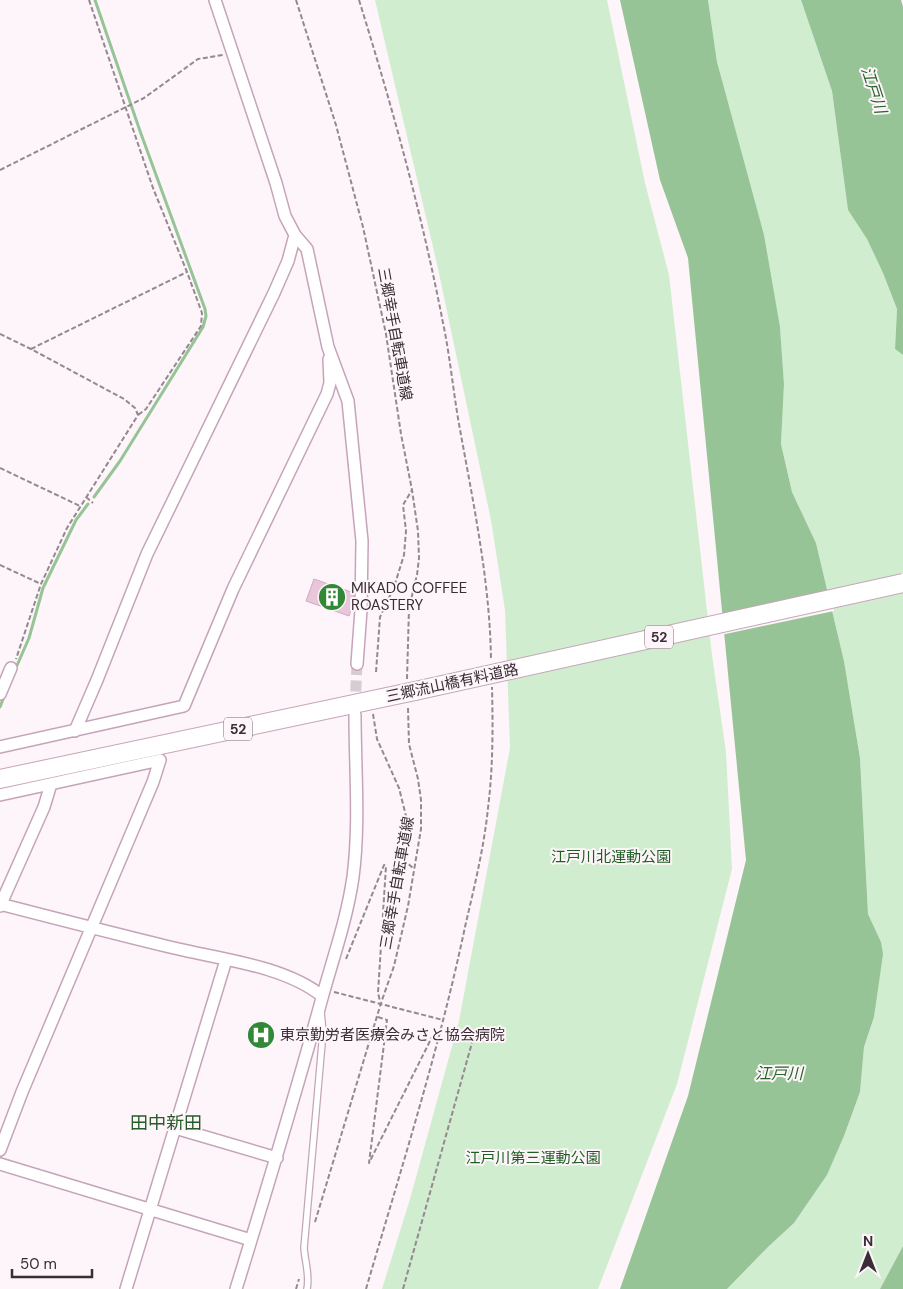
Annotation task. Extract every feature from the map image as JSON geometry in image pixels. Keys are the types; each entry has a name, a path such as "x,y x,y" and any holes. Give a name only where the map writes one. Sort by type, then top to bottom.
{"main road":[{"name":"三郷流山橋有料道路","path":"0,779 136,750 348,711 410,692 903,583"}],"street":[{"path":"0,747 184,706 233,589 329,388 330,367 328,347 307,249 295,235 285,216 276,183 215,0"},
{"path":"75,730 98,680 147,554 270,302 288,261 295,235"},
{"path":"328,347 348,401 362,541 357,664"},
{"path":"0,694 11,668"},
{"path":"236,1289 277,1158 339,944 354,872 357,826 348,711"},
{"path":"0,795 160,760 153,782 22,1092 0,1150"},
{"path":"51,784 44,807 0,905 282,974 313,988 324,997"},
{"path":"126,1289 226,960"},
{"path":"175,1128 277,1158"},
{"path":"0,1164 251,1240"}],"lane":[{"path":"307,1289 309,1278 304,1248 323,1032 324,997"}],"path":[{"path":"11,668 19,651 41,584 67,528 138,415 146,409 201,326 202,313 153,188 89,0"},
{"name":"三郷幸手自転車道線","path":"296,0 336,125 363,228 386,334 418,531 420,558 409,608 410,692 407,722 409,744 421,800 421,828 400,944 381,1003"},
{"path":"359,0 377,58 420,217 443,324 486,582 491,669"},
{"path":"0,170 138,102 198,59 232,54"},
{"path":"31,349 187,272"},
{"path":"0,334 124,399 135,408 138,415"},
{"path":"0,468 80,506"},
{"path":"376,672 380,617 394,587 404,555 406,531 403,505 412,490"},
{"path":"86,497 93,503"},
{"path":"0,564 41,584"},
{"path":"366,1289 439,1038 475,882 488,809 493,738 492,678"},
{"path":"373,714 376,739 399,788 408,820 406,862 413,868"},
{"path":"313,1229 381,1003 378,993 386,866 384,865 344,962"},
{"path":"324,997 381,1003 443,1020"},
{"path":"378,1017 387,1020 369,1163 432,1037 439,1038"},
{"path":"403,1289 475,1032"},
{"path":"296,1289 305,1260"}],"green space":[{"name":"江戸川北運動公園","path":"375,0 607,0 645,183 669,275 712,655 726,752 732,869 677,1084 598,1289 382,1289 410,1199 459,1021 510,748 505,610 491,520 437,264"},
{"path":"708,0 801,0 832,91 848,210 867,239 897,309 895,349 903,355 903,1246 880,1289 727,1289 794,1223 827,1175 860,1092 864,1047 874,1017 881,942 868,914 860,758 844,661 816,543 792,492 781,444 784,384 780,327 717,62"}],"water":[{"name":"江戸川","path":"620,0 708,0 717,62 764,235 780,327 784,384 781,444 792,492 816,543 844,661 860,758 868,914 881,942 883,954 874,1017 864,1047 860,1092 827,1175 794,1223 727,1289 620,1289 688,1096 746,860 688,258 660,180"},
{"name":"江戸川","path":"801,0 901,0 903,7 903,355 895,349 897,309 867,239 848,210 832,91"},
{"path":"903,1246 903,1289 880,1289"}],"pier":[{"path":"830,591 834,611 721,635 719,616"}],"building":[{"name":"MIKADO COFFEE ROASTERY","path":"314,579 354,593 354,602 349,616 306,601"}],"waterway":[{"path":"94,497 120,461 203,327 206,316 95,0"},
{"path":"15,670 29,638 43,588 76,520 88,504"},
{"path":"0,707 5,694"}],"tunnel":[{"path":"355,708 357,664"}],"place":[{"name":"MIKADO COFFEE ROASTERY","path":"332,597"},
{"name":"東京勤労者医療会みさと協会病院","path":"261,1035"}],"district":[{"name":"田中新田","path":"166,1123"}],"park label":[{"name":"江戸川第三運動公園","path":"533,1158"}]}
